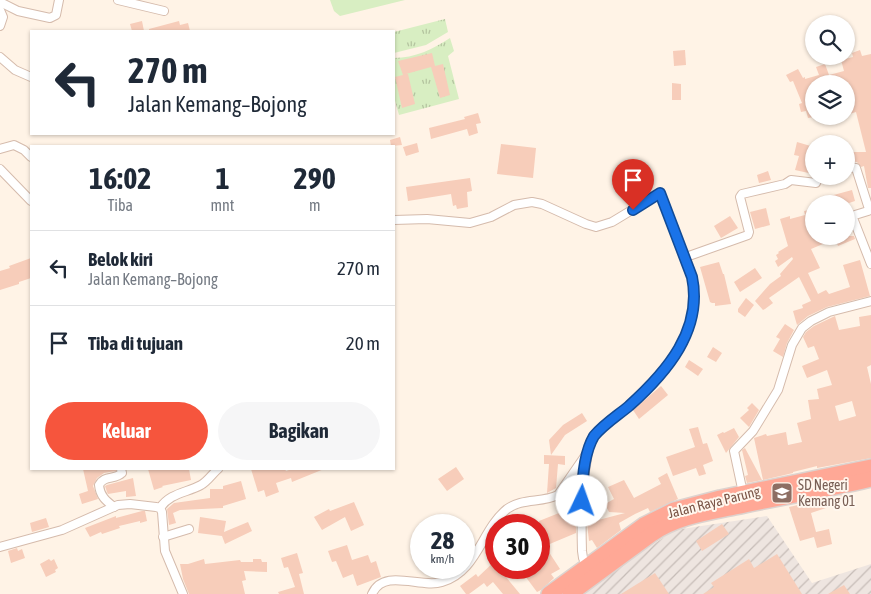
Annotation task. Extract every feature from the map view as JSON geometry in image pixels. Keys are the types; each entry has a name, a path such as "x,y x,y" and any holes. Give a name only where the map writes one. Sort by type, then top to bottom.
{"highway":[{"name":"Jalan Raya Parung","path":"570,594 590,571 655,518 674,510 743,493 871,467"},
{"name":"Jalan Raya Parung","path":"549,594 662,528 680,520 871,479"}],"street":[{"path":"0,2 18,11 50,18 56,15 59,0"},
{"path":"118,0 164,11"},
{"path":"0,10 2,17 0,26"},
{"path":"0,57 15,70 30,77"},
{"path":"0,149 14,145 24,150 30,156"},
{"path":"855,168 870,209 855,215 853,218 871,264"},
{"path":"0,169 30,200"},
{"path":"686,257 748,236 749,232 740,197 742,194 785,184 791,180 805,182"},
{"path":"395,220 427,219 470,223 491,217 514,206 532,202 542,204 596,227 606,225 660,193 686,257 692,277 695,296 693,313 683,343 673,358 641,395 597,432 592,440 588,451 582,488 582,551 590,571"},
{"path":"743,493 734,451 753,431 778,390 792,345 802,328 829,312 871,301"},
{"path":"372,594 377,586 390,580 426,583 442,582 460,572 472,559 493,523 502,514 513,506 558,495 588,451"},
{"path":"114,507 106,502 101,494 99,485 104,479 119,476 122,473 121,470"},
{"path":"160,508 168,499 202,484 217,470"},
{"path":"0,547 62,530 114,507 130,504 160,508"},
{"path":"160,508 167,555 183,594"},
{"path":"163,537 189,529"}],"shaded area":[{"path":"767,516 812,583 871,564 871,594 578,594 675,530"}],"green space":[{"path":"330,0 405,0 340,16 334,11"},
{"path":"445,19 448,32 426,45 395,53 395,32"},
{"path":"450,38 454,51 448,56 459,99 399,115 395,101 395,58 423,52"}],"building":[{"path":"142,21 144,30 132,30 130,24"},
{"path":"179,21 180,25 188,23 190,30 149,30"},
{"path":"685,50 686,65 674,66 673,51"},
{"path":"860,50 862,56 871,54 871,188 868,188 864,166 861,167 855,162 855,152 866,152 855,112 855,75 829,75 844,71 842,65 855,65 855,52"},
{"path":"432,53 435,66 443,64 450,95 440,98 431,67 406,74 408,74 415,104 402,108 395,77 403,75 398,61"},
{"path":"825,65 829,75 819,75 816,67"},
{"path":"798,69 803,78 805,77 805,111 801,112 799,104 802,103 793,81 790,82 786,75"},
{"path":"672,83 681,84 681,100 672,100"},
{"path":"478,113 481,123 476,124 478,133 469,136 467,129 431,139 429,128 465,119 464,117"},
{"path":"400,137 402,145 391,145 390,140"},
{"path":"797,142 805,144 805,172 795,170 799,156 794,155"},
{"path":"417,143 419,152 406,156 403,147"},
{"path":"501,144 536,148 533,178 497,174"},
{"path":"768,171 771,180 759,183 757,175"},
{"path":"470,178 472,191 467,192 468,207 457,209 456,205 453,206 451,194 408,201 406,187"},
{"path":"640,178 645,190 630,195 626,183"},
{"path":"852,190 853,195 834,195"},
{"path":"766,208 770,225 755,229 750,212"},
{"path":"805,215 805,245 821,245 811,249 820,268 808,273 818,294 826,290 829,294 850,287 843,265 860,260 870,296 827,307 808,316 797,325 793,311 803,308 802,305 811,301 799,277 769,298 773,303 763,310 755,301 770,284 781,276 780,274 793,259 792,257 778,267 775,261 778,259 776,255 778,252 788,246 780,219 790,216 790,219"},
{"path":"730,216 738,228 721,238 714,226"},
{"path":"30,258 30,278 0,290 0,271 10,268 9,266"},
{"path":"719,262 724,274 731,304 715,306 715,303 710,302 700,267"},
{"path":"755,268 762,278 740,292 734,282"},
{"path":"746,298 754,305 745,317 738,312 738,309"},
{"path":"871,315 871,365 867,367 871,384 871,458 817,468 817,466 763,480 754,438 766,434 767,436 786,432 788,445 802,442 797,423 811,419 808,400 819,399 817,389 832,385 827,370 807,378 802,366 819,359 814,346 808,348 803,337 814,326 835,316 839,330 860,326 859,317","holes":["852,401 856,416 839,421 835,406"]},
{"path":"785,324 794,330 787,343 783,357 773,351 780,339 776,337"},
{"path":"713,347 722,353 716,362 707,357"},
{"path":"689,360 703,369 698,376 685,367"},
{"path":"661,386 668,395 639,419 633,410"},
{"path":"752,403 759,410 749,427 740,418 749,410 747,408"},
{"path":"582,413 587,421 565,435 551,455 549,440 563,425"},
{"path":"698,427 703,444 707,443 713,461 703,465 706,474 699,476 696,468 673,476 666,457 695,447 689,429"},
{"path":"734,428 739,437 726,453 717,435"},
{"path":"745,448 762,480 747,483 745,476 748,475 742,450"},
{"path":"544,455 565,456 565,465 558,464 556,488 547,493 549,464 544,464"},
{"path":"456,467 464,479 447,491 438,479"},
{"path":"83,470 116,470 104,473 97,478 93,486 98,499 82,504 79,494 88,491"},
{"path":"148,470 189,470 191,480 162,486 154,490"},
{"path":"251,470 322,470 292,482 291,478 276,483 279,492 266,497 264,490 258,492"},
{"path":"667,473 678,499 650,512 648,508 619,523 621,530 597,548 592,540 589,541 587,523 625,513 609,512 605,504 614,499 608,487 624,480 634,498 661,484 658,478"},
{"path":"133,478 136,496 126,497 126,491 108,494 105,486"},
{"path":"241,481 246,499 223,506 223,508 180,510 173,513 176,523 169,525 167,509 174,503 210,498 210,489 223,489 223,486"},
{"path":"567,493 576,494 576,507 566,506"},
{"path":"843,495 844,502 811,513 816,532 829,529 832,544 817,548 814,537 800,541 789,507"},
{"path":"354,502 364,525 351,531 345,517 322,530 314,517 329,509 330,511"},
{"path":"569,509 576,527 576,533 550,544 550,517"},
{"path":"145,511 147,521 119,526 120,528 102,534 101,532 90,537 85,528 116,516 116,518"},
{"path":"200,517 226,521 224,532 248,522 252,531 225,544 222,536 198,533"},
{"path":"46,518 49,527 32,532 30,523"},
{"path":"722,524 729,534 702,551 696,541"},
{"path":"347,545 352,560 368,555 371,563 376,561 381,577 357,586 353,574 343,578 336,561 332,562 328,551"},
{"path":"17,548 18,551 22,549 25,558 11,563 8,551"},
{"path":"297,553 303,573 299,574 304,594 279,594 278,592 295,587 288,567 284,568 281,558"},
{"path":"550,554 560,569 551,574 554,578 537,592 527,579 550,579"},
{"path":"777,554 802,594 703,594 714,587 711,583 749,559 754,568"},
{"path":"49,559 51,561 54,559 58,568 55,570 56,572 46,577 40,564"},
{"path":"204,559 205,564 240,560 241,562 253,562 253,559 261,559 262,562 267,562 267,572 244,571 246,580 242,581 245,594 189,594 180,564 188,564"},
{"path":"485,570 485,579 508,579 520,594 503,594 493,582 487,587 484,583 469,594 466,594 460,586 469,579 475,579 476,574 478,577"},
{"path":"655,573 669,594 621,594"},
{"path":"844,585 850,594 828,594"}],"place":[{"name":"SD Negeri Kemang 01","path":"782,493"}],"route":[{"path":"582,501 583,476 590,444 594,436 602,427 641,395 673,358 683,343 693,313 695,290 692,277 686,257 660,193 633,210"}]}
